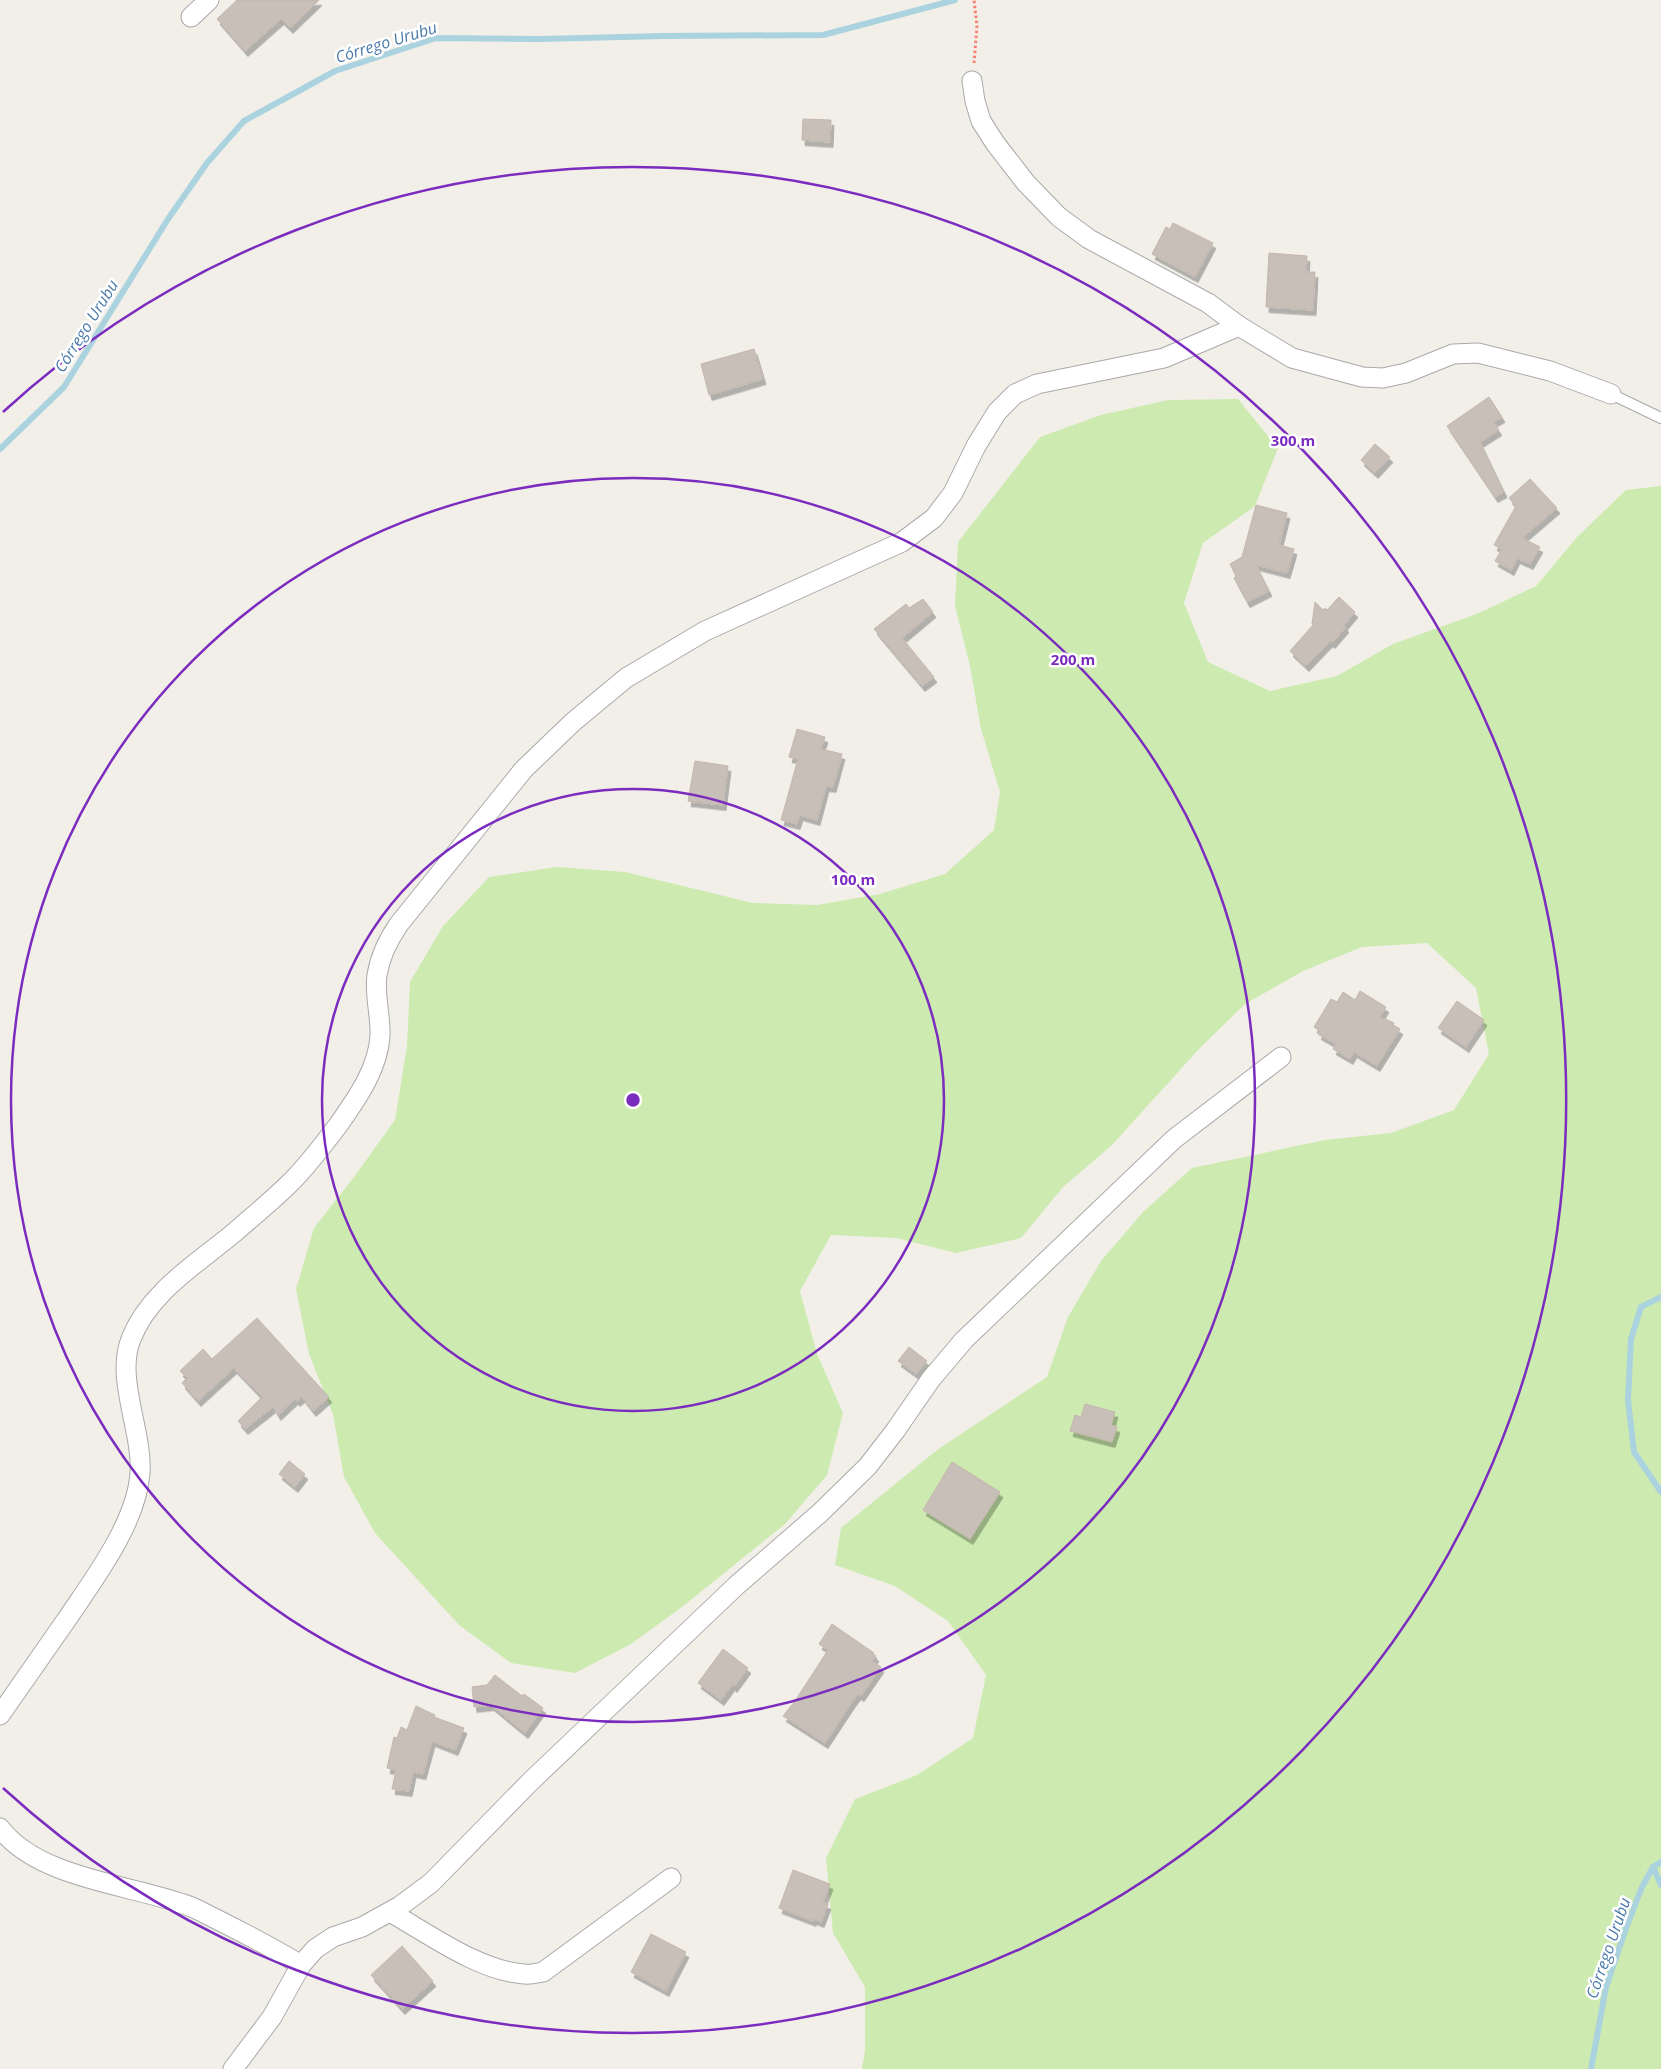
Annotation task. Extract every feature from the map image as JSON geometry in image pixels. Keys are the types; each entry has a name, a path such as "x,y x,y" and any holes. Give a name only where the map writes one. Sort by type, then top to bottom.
{"street":[{"path":"191,17 209,0"},
{"path":"972,81 981,121 995,143 1026,183 1060,217 1089,239 1208,303 1239,326 1292,358 1362,377 1383,378 1406,372 1453,354 1478,353 1550,371 1611,394"},
{"path":"0,1715 97,1576 122,1530 136,1494 140,1474 139,1450 128,1397 127,1360 130,1341 138,1322 167,1288 291,1182 338,1124 369,1077 377,1053 380,1036 377,976 385,944 524,768 573,722 626,678 705,631 902,542 934,518 953,493 976,446 997,412 1015,394 1037,384 1164,358 1239,326"},
{"path":"233,2069 272,2018 301,1965 315,1949 333,1937 362,1927 390,1912 430,1882 531,1781 729,1592 834,1499 868,1466 895,1432 931,1379 964,1340 1174,1138 1281,1057"},
{"path":"0,1828 9,1840 25,1852 57,1867 184,1904 251,1936 301,1965"},
{"path":"390,1912 465,1955 498,1969 525,1975 543,1972 671,1878"}],"lane":[{"path":"1611,394 1661,418"}],"path":[{"path":"972,81 978,26 974,0"}],"green space":[{"path":"1238,399 1278,448 1255,506 1203,543 1184,603 1208,662 1270,691 1337,676 1393,644 1479,613 1536,586 1577,537 1626,490 1661,486 1661,2069 862,2069 865,2051 865,1987 833,1933 826,1858 855,1799 917,1775 973,1738 986,1675 948,1621 895,1586 835,1565 841,1528 937,1450 1047,1377 1068,1317 1101,1261 1143,1212 1192,1168 1325,1140 1391,1133 1454,1110 1489,1054 1476,988 1427,943 1362,947 1303,971 1245,1004 1199,1049 1112,1145 1063,1187 1021,1238 956,1253 896,1238 831,1235 800,1291 817,1354 843,1413 827,1475 785,1524 682,1607 631,1644 575,1673 511,1663 459,1625 375,1533 344,1477 333,1414 309,1354 296,1289 314,1228 395,1120 407,1046 410,982 443,926 489,877 557,867 625,872 753,903 817,905 880,894 945,874 994,830 1000,792 981,729 970,666 955,606 958,542 1040,437 1101,415 1168,400"}],"building":[{"path":"237,0 319,0 290,28 281,19 245,51 217,19"},
{"path":"803,119 831,120 830,142 802,140"},
{"path":"1173,223 1213,243 1195,277 1152,254 1166,227 1170,229"},
{"path":"1269,253 1307,256 1306,272 1315,272 1313,310 1266,307"},
{"path":"754,349 763,379 709,395 701,364"},
{"path":"1489,397 1502,417 1493,422 1499,430 1480,442 1504,492 1495,497 1447,426"},
{"path":"1375,444 1390,457 1375,473 1361,460"},
{"path":"1530,479 1557,508 1522,538 1540,547 1530,564 1517,558 1511,570 1495,561 1502,549 1494,545 1516,506 1509,498"},
{"path":"1256,505 1287,513 1279,545 1294,549 1287,573 1256,565 1269,591 1247,602 1234,578 1236,576 1230,564 1242,557"},
{"path":"1339,597 1355,612 1344,625 1346,627 1332,643 1330,641 1306,666 1290,651 1313,625 1315,602 1323,610 1325,608 1327,610"},
{"path":"923,599 933,612 902,638 934,677 922,686 874,629 906,604 909,608"},
{"path":"797,729 825,737 821,749 842,754 833,787 826,786 817,820 800,815 797,824 781,820 798,759 789,757"},
{"path":"695,761 728,766 723,805 688,801"},
{"path":"1360,991 1386,1007 1380,1017 1394,1023 1393,1025 1400,1029 1377,1066 1354,1052 1350,1059 1333,1049 1336,1044 1318,1034 1320,1031 1314,1027 1331,999 1337,1002 1343,992 1355,1000"},
{"path":"1457,1001 1484,1020 1466,1047 1438,1028"},
{"path":"257,1318 329,1397 313,1411 302,1397 297,1401 295,1399 278,1415 273,1407 245,1429 238,1421 262,1397 234,1368 198,1401 182,1383 187,1378 180,1371 203,1349 212,1359"},
{"path":"909,1347 927,1361 916,1374 898,1361"},
{"path":"1085,1404 1115,1412 1111,1425 1117,1427 1112,1442 1070,1431 1075,1415 1081,1417"},
{"path":"289,1461 305,1474 295,1487 279,1474"},
{"path":"952,1462 1000,1492 970,1539 923,1510"},
{"path":"832,1624 874,1653 876,1656 872,1661 881,1667 861,1696 858,1694 852,1702 825,1743 783,1716 828,1650 819,1644"},
{"path":"723,1649 748,1668 734,1687 732,1685 721,1700 698,1683"},
{"path":"495,1675 522,1696 524,1694 543,1708 525,1733 491,1705 474,1707 472,1687 487,1685"},
{"path":"416,1706 435,1715 434,1717 464,1728 455,1750 432,1741 423,1774 413,1772 409,1791 392,1789 396,1770 387,1768 394,1737 397,1738 401,1727 407,1730"},
{"path":"793,1870 830,1884 823,1902 828,1904 821,1922 814,1919 813,1921 779,1908"},
{"path":"651,1934 686,1952 666,1991 631,1972"},
{"path":"402,1946 433,1981 402,2009 371,1975"}],"waterway":[{"name":"Córrego Urubu","path":"0,449 64,387 168,219 207,163 244,121 335,71 436,38 540,39 823,35 955,0"},
{"name":"Córrego Urubu","path":"1661,1297 1641,1307 1631,1339 1628,1400 1634,1452 1661,1492"},
{"name":"Córrego Urubu","path":"1591,2069 1606,1987 1642,1887 1653,1867 1661,1862"},
{"name":"Córrego Urubu","path":"1653,1867 1661,1885"}]}
